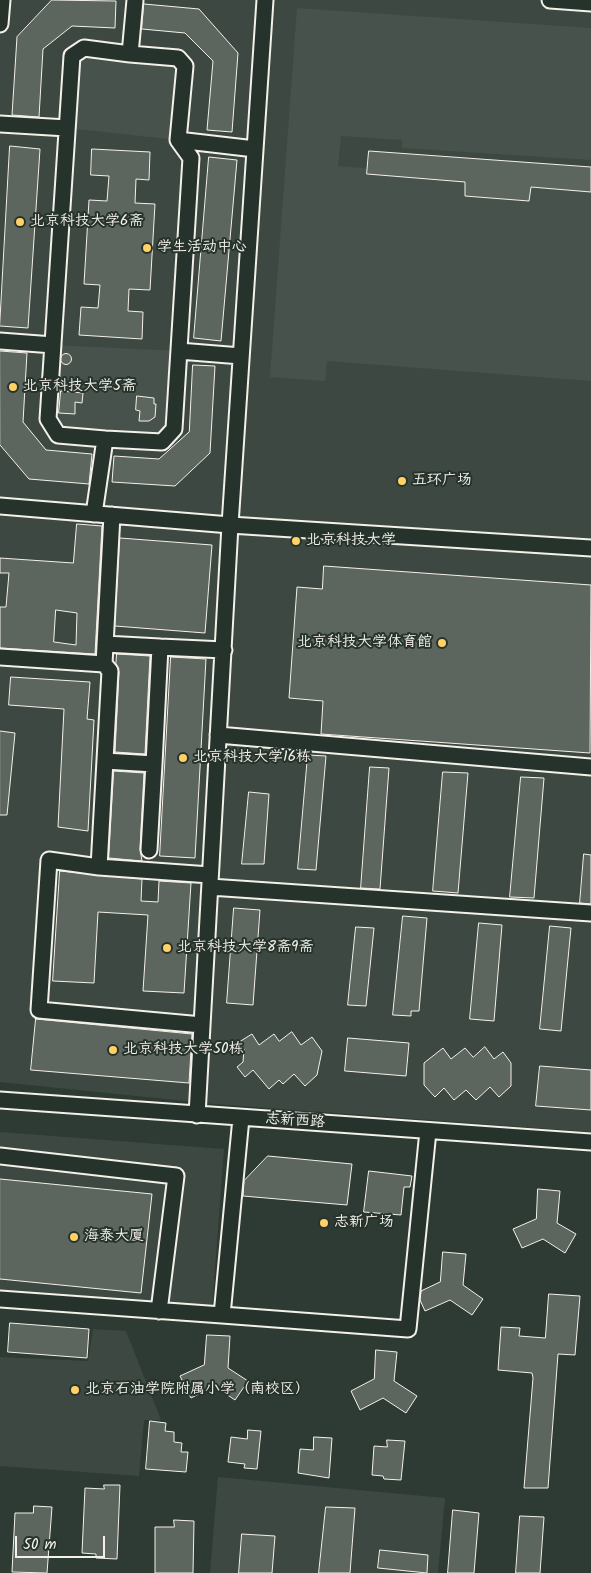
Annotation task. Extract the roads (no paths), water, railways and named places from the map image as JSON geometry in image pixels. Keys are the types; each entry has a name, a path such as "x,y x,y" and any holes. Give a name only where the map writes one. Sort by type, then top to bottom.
{"street":[{"path":"0,24 2,0"},
{"path":"130,54 136,0"},
{"path":"197,1115 230,526 265,0"},
{"path":"550,0 591,3"},
{"path":"84,48 130,54 178,58 185,66 178,140 190,158 179,351 174,429 162,442 58,435 48,419 72,56 84,48"},
{"path":"0,124 67,128"},
{"path":"178,140 255,149"},
{"path":"0,341 53,345"},
{"path":"179,351 241,356"},
{"path":"94,514 105,439"},
{"path":"0,506 230,526 591,548"},
{"path":"98,866 110,671 104,664 112,515"},
{"path":"105,644 224,650"},
{"path":"149,850 160,647"},
{"path":"0,657 104,664"},
{"path":"218,735 591,767"},
{"path":"105,761 154,764"},
{"path":"202,1025 39,1010 49,860 210,881 591,913"},
{"name":"志新西路","path":"0,1100 591,1142"},
{"path":"222,1315 240,1118"},
{"path":"0,1299 408,1329 428,1131"},
{"path":"0,1156 176,1176 159,1311"}],"place":[{"name":"北京科技大学6斋","path":"20,222"},
{"name":"学生活动中心","path":"147,248"},
{"name":"北京科技大学5斋","path":"13,387"},
{"name":"五环广场","path":"402,481"},
{"name":"北京科技大学","path":"296,541"},
{"name":"北京科技大学体育館","path":"442,643"},
{"name":"北京科技大学16栋","path":"183,758"},
{"name":"北京科技大学8斋9斋","path":"167,948"},
{"name":"北京科技大学50栋","path":"113,1050"},
{"name":"志新广场","path":"324,1223"},
{"name":"海泰大厦","path":"74,1237"},
{"name":"北京石油学院附属小学（南校区）","path":"75,1390"}]}
